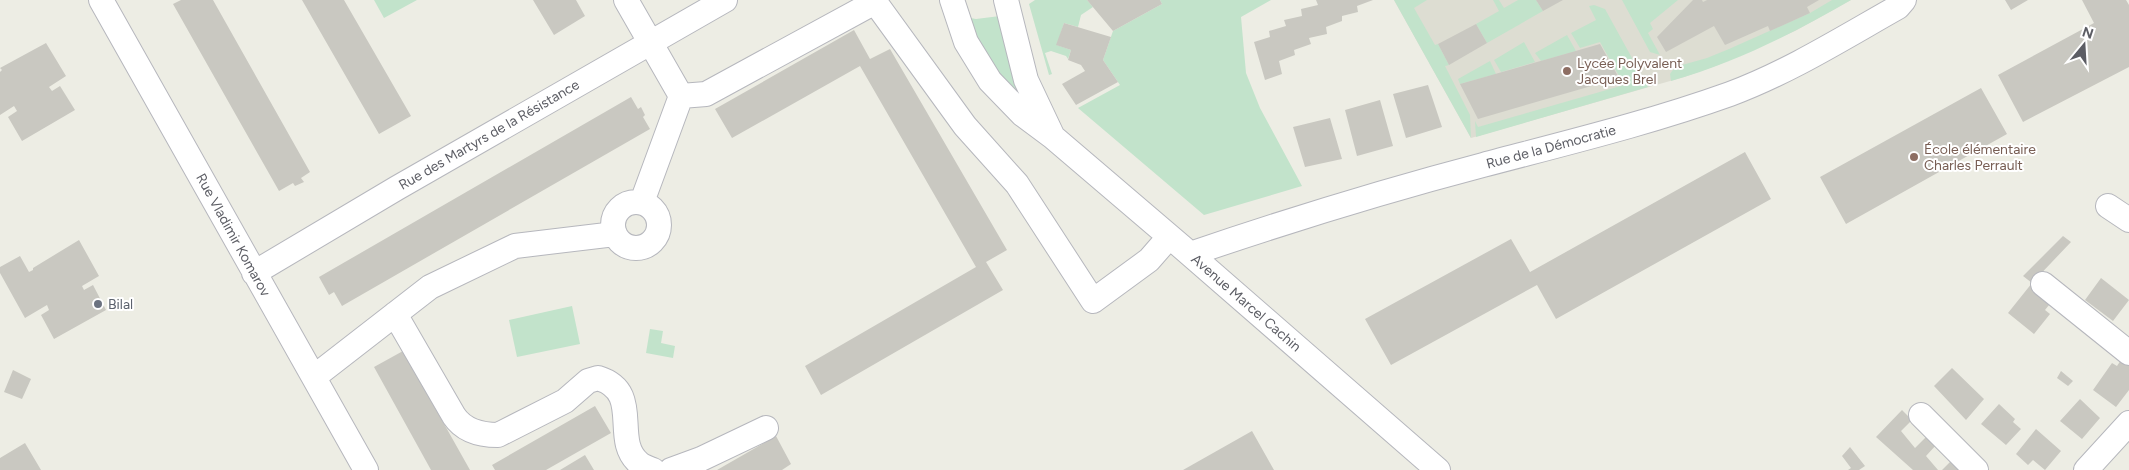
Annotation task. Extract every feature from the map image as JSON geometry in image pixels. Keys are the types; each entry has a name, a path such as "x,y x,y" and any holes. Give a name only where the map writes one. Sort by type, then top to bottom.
{"street":[{"name":"Rue Vladimir Komarov","path":"101,0 366,470"},
{"path":"626,0 681,96 642,202"},
{"name":"Rue des Martyrs de la Résistance","path":"254,273 650,41 725,0"},
{"name":"Avenue Marcel Cachin","path":"952,0 966,42 990,80 1022,114 1053,137 1190,254 1438,470"},
{"name":"Avenue Marcel Cachin","path":"1006,0 1026,80 1053,137"},
{"path":"681,96 706,94 875,2 965,126 1017,184 1093,301 1149,260 1169,238"},
{"name":"Rue de la Démocratie","path":"1190,254 1282,222 1621,129 1731,93 1801,62 1906,2"},
{"path":"642,202 654,210 660,223 659,230 652,242 638,248 625,245 615,234 613,227 616,213 627,204 642,202"},
{"path":"2108,206 2129,220"},
{"path":"314,377 430,287 515,246 615,234"},
{"path":"2043,284 2129,353"},
{"path":"396,314 454,416 459,423 467,428 488,435 498,435 565,401 588,381 598,378 615,385 619,392 625,415 628,450 639,464 653,470"},
{"path":"1921,416 1976,470"},
{"path":"2086,470 2129,423"},
{"path":"670,470 701,459 766,428"}],"shaded area":[{"name":"Lycée Polyvalent Jacques Brel","path":"1394,0 1851,0 1795,31 1718,65 1684,77 1471,138"}],"green space":[{"path":"374,0 417,0 384,18"},
{"path":"1035,0 1087,0 1093,7 1081,15 1078,27 1064,23 1057,45 1071,50 1068,59 1066,56 1051,51 1045,53 1052,74 1049,75 1029,4"},
{"path":"1160,0 1271,0 1241,17 1246,73 1260,108 1302,186 1204,215 1078,108 1120,85 1103,60 1113,31 1162,4"},
{"path":"1394,0 1427,0 1414,8 1435,45 1438,44 1449,65 1445,66 1470,115 1471,138"},
{"path":"1493,0 1499,0 1504,8 1518,0 1536,0 1543,11 1487,43 1476,24 1499,11"},
{"path":"1622,0 1678,0 1650,23 1653,29 1648,33 1660,55 1650,52"},
{"path":"1832,0 1851,0 1764,46 1695,74 1671,81 1670,74 1675,67 1707,58 1729,49 1810,13"},
{"path":"1594,5 1605,9 1648,87 1476,137 1475,121 1478,127 1624,85 1600,42 1580,48 1571,33 1596,20 1589,6"},
{"path":"1000,16 1017,86 1014,92 1008,91 965,17 976,19"},
{"path":"1567,35 1576,51 1541,61 1535,53"},
{"path":"1524,42 1535,62 1501,72 1494,60"},
{"path":"1490,61 1496,74 1460,84 1458,79"},
{"path":"572,306 580,344 517,357 509,320"},
{"path":"650,329 663,331 661,343 675,346 673,358 646,353"}],"building":[{"path":"181,0 213,0 310,172 301,178 304,182 295,186 293,183 279,191 173,4"},
{"path":"302,0 344,0 411,116 379,134"},
{"path":"533,0 576,0 585,16 554,35"},
{"path":"1087,0 1160,0 1162,4 1113,31"},
{"path":"1316,0 1373,0 1357,6 1358,12 1342,16 1342,21 1326,27 1327,34 1309,38 1311,44 1294,50 1295,55 1279,61 1282,74 1265,80 1254,42 1270,37 1269,31 1286,26 1284,20 1302,16 1301,9 1318,5"},
{"path":"1536,0 1563,0 1543,11"},
{"path":"1693,0 1702,0 1703,2 1707,0 1819,0 1807,7 1810,13 1770,31 1768,26 1725,45 1714,26 1666,52 1657,37"},
{"path":"2005,0 2028,0 2011,10"},
{"path":"2082,0 2126,0 2129,5 2129,67 2023,122 1998,75 2094,23"},
{"path":"1064,23 1111,37 1103,60 1118,82 1076,105 1062,84 1085,71 1081,65 1068,60 1071,50 1056,45"},
{"path":"1476,24 1487,43 1449,65 1438,44"},
{"path":"854,30 870,59 890,49 1007,250 986,262 1003,290 821,395 805,366 976,267 860,66 732,138 715,109"},
{"path":"46,43 66,76 49,87 52,91 60,86 75,110 22,141 8,117 17,111 14,106 0,115 0,72 2,70 0,68"},
{"path":"1600,44 1619,78 1478,119 1460,84"},
{"path":"1428,85 1442,127 1406,138 1393,94"},
{"path":"1981,88 2007,134 1846,224 1820,177"},
{"path":"631,97 638,109 641,107 645,115 643,117 650,129 342,306 334,292 329,295 319,277"},
{"path":"1380,100 1393,146 1357,156 1345,110"},
{"path":"1330,118 1342,159 1305,167 1293,127"},
{"path":"1745,152 1771,199 1556,319 1537,285 1391,365 1365,319 1511,239 1530,272"},
{"path":"2063,236 2071,242 2032,283 2023,276"},
{"path":"79,240 99,276 82,286 84,290 93,285 106,310 54,339 41,315 49,310 47,305 25,318 0,273 0,267 20,256 29,272"},
{"path":"2101,278 2129,300 2113,321 2085,300"},
{"path":"2032,283 2053,300 2045,310 2050,314 2034,334 2008,313"},
{"path":"403,351 470,470 431,470 374,367"},
{"path":"2123,357 2129,362 2129,390 2116,407 2093,390 2112,363 2117,366"},
{"path":"1952,368 1984,399 1966,420 1934,386"},
{"path":"13,370 31,379 22,399 4,392"},
{"path":"2061,371 2073,381 2068,386 2057,378"},
{"path":"2080,399 2100,418 2082,439 2060,421"},
{"path":"1999,404 2015,419 2013,422 2021,429 2006,445 1981,424"},
{"path":"595,406 611,433 546,470 495,470 492,465"},
{"path":"1902,410 1912,420 1901,431 1915,448 1928,435 1937,444 1926,456 1938,470 1913,470 1876,437"},
{"path":"2036,429 2061,451 2045,470 2033,460 2028,465 2016,454"},
{"path":"1252,431 1274,470 1183,470"},
{"path":"776,436 791,464 782,470 717,470"},
{"path":"25,443 41,470 0,470 0,458"},
{"path":"1850,447 1865,466 1859,470 1848,470 1851,468 1842,456"},
{"path":"585,455 594,470 560,470"},
{"path":"1951,461 1960,470 1942,470"}],"place":[{"name":"Lycée Polyvalent Jacques Brel","path":"1567,71"},
{"name":"École élémentaire Charles Perrault","path":"1914,157"},
{"name":"Bilal","path":"98,304"}]}
